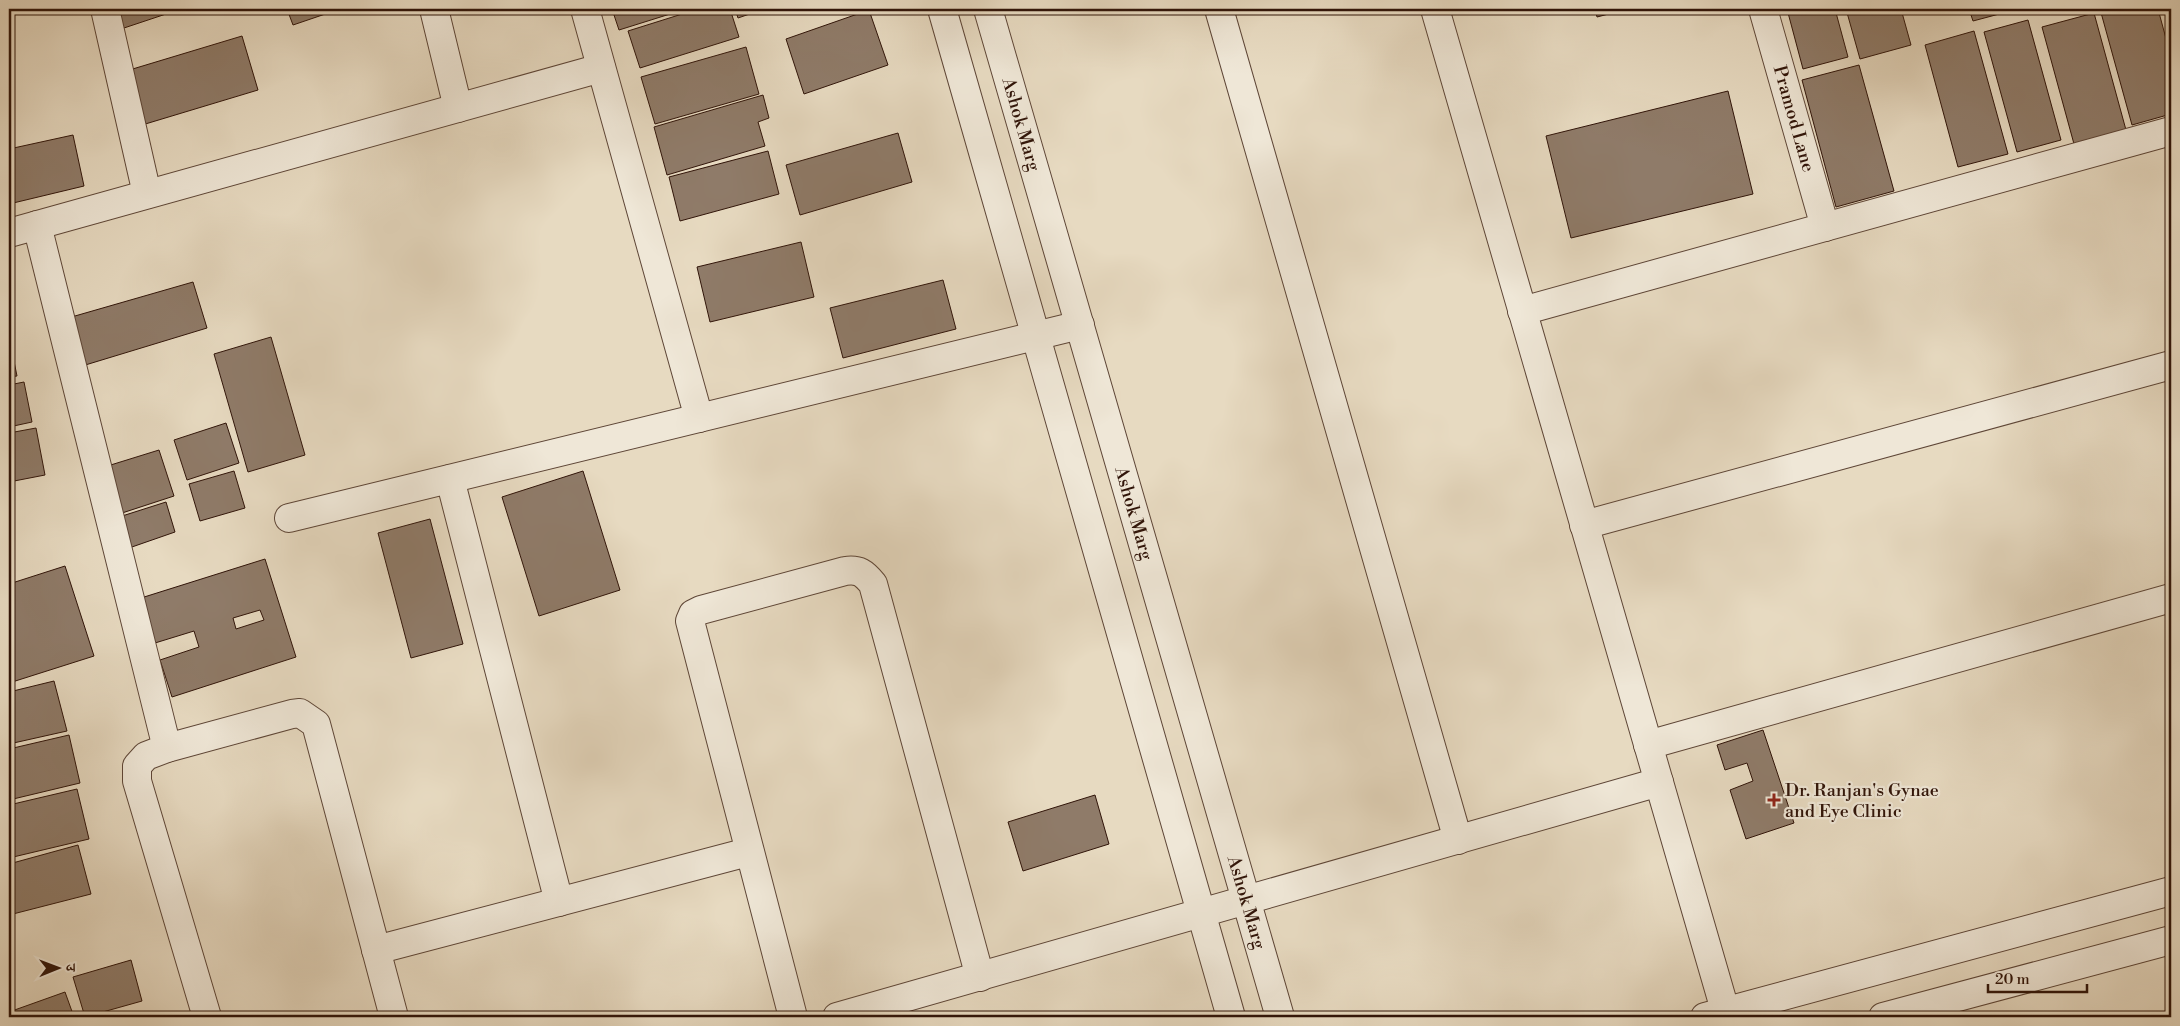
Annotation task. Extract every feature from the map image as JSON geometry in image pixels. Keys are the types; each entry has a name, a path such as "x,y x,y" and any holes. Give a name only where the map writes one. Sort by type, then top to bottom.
{"street":[{"path":"104,9 147,194"},
{"path":"434,9 458,108"},
{"path":"585,9 699,418"},
{"path":"942,9 1231,1017"},
{"name":"Ashok Marg","path":"988,9 1280,1017"},
{"path":"1219,9 1458,840"},
{"path":"1435,9 1659,782 1719,1015 2171,891"},
{"name":"Pramod Lane","path":"1763,9 1825,227"},
{"path":"9,233 601,68"},
{"path":"1522,311 2171,131"},
{"path":"37,225 167,748"},
{"path":"289,518 1080,325"},
{"path":"1584,525 2171,365"},
{"path":"450,479 559,902"},
{"path":"793,1017 748,852 690,621 693,614 701,610 855,569 865,573 873,584 980,977"},
{"path":"1648,745 2171,598"},
{"path":"207,1017 137,781 136,766 146,756 167,748 292,714 300,714 316,724 394,1017"},
{"path":"837,1017 1659,782"},
{"path":"376,950 748,852"},
{"path":"1883,1017 2171,940"}],"building":[{"path":"114,9 181,9 121,29"},
{"path":"287,9 340,9 293,25"},
{"path":"612,9 686,9 619,30"},
{"path":"698,9 730,9 739,37 640,68 628,31"},
{"path":"735,9 764,9 738,18"},
{"path":"1595,9 1628,9 1597,17"},
{"path":"1787,9 1835,9 1848,57 1803,69"},
{"path":"1846,9 1901,9 1911,45 1860,59"},
{"path":"1969,9 2018,9 1973,21"},
{"path":"2100,9 2158,9 2171,57 2171,114 2132,125"},
{"path":"869,10 888,65 804,94 786,39"},
{"path":"2094,13 2126,130 2074,144 2042,27"},
{"path":"2028,20 2061,140 2017,152 1984,32"},
{"path":"1974,31 2008,154 1958,167 1925,45"},
{"path":"242,36 258,90 142,125 126,71"},
{"path":"746,47 759,94 655,124 641,77"},
{"path":"1859,65 1894,191 1836,207 1802,80"},
{"path":"1728,91 1753,194 1571,238 1546,136"},
{"path":"763,95 769,118 758,122 765,146 667,175 654,127"},
{"path":"898,133 912,182 800,215 786,165"},
{"path":"73,135 84,186 9,204 9,149"},
{"path":"768,151 779,194 680,221 669,177"},
{"path":"801,242 814,297 710,322 697,267"},
{"path":"943,280 956,329 843,358 830,308"},
{"path":"193,282 207,328 82,366 68,318"},
{"path":"9,337 17,376 9,377"},
{"path":"271,337 305,455 248,472 214,354"},
{"path":"24,382 32,422 9,427 9,385"},
{"path":"226,423 239,463 187,480 174,440"},
{"path":"36,428 45,475 9,482 9,433"},
{"path":"159,450 174,496 116,515 101,468"},
{"path":"234,471 245,508 200,521 189,484"},
{"path":"583,471 620,590 539,616 502,497"},
{"path":"166,502 175,532 129,548 119,517"},
{"path":"430,519 463,644 411,658 378,533"},
{"path":"265,559 296,657 172,697 160,660 199,647 194,631 155,643 141,598","holes":["260,610 264,620 236,629 233,618"]},
{"path":"65,566 94,656 9,683 9,584"},
{"path":"54,681 67,731 9,744 9,692"},
{"path":"1763,730 1794,823 1746,839 1730,790 1753,781 1747,763 1725,770 1717,745"},
{"path":"69,735 80,783 9,800 9,749"},
{"path":"77,789 89,839 9,858 9,805"},
{"path":"1095,795 1109,844 1023,871 1008,822"},
{"path":"78,845 91,894 9,915 9,864"},
{"path":"131,960 142,1001 85,1017 73,977"},
{"path":"65,992 74,1017 9,1017 9,1012"}],"place":[{"name":"Dr. Ranjan's Gynae and Eye Clinic","path":"1774,800"}]}
